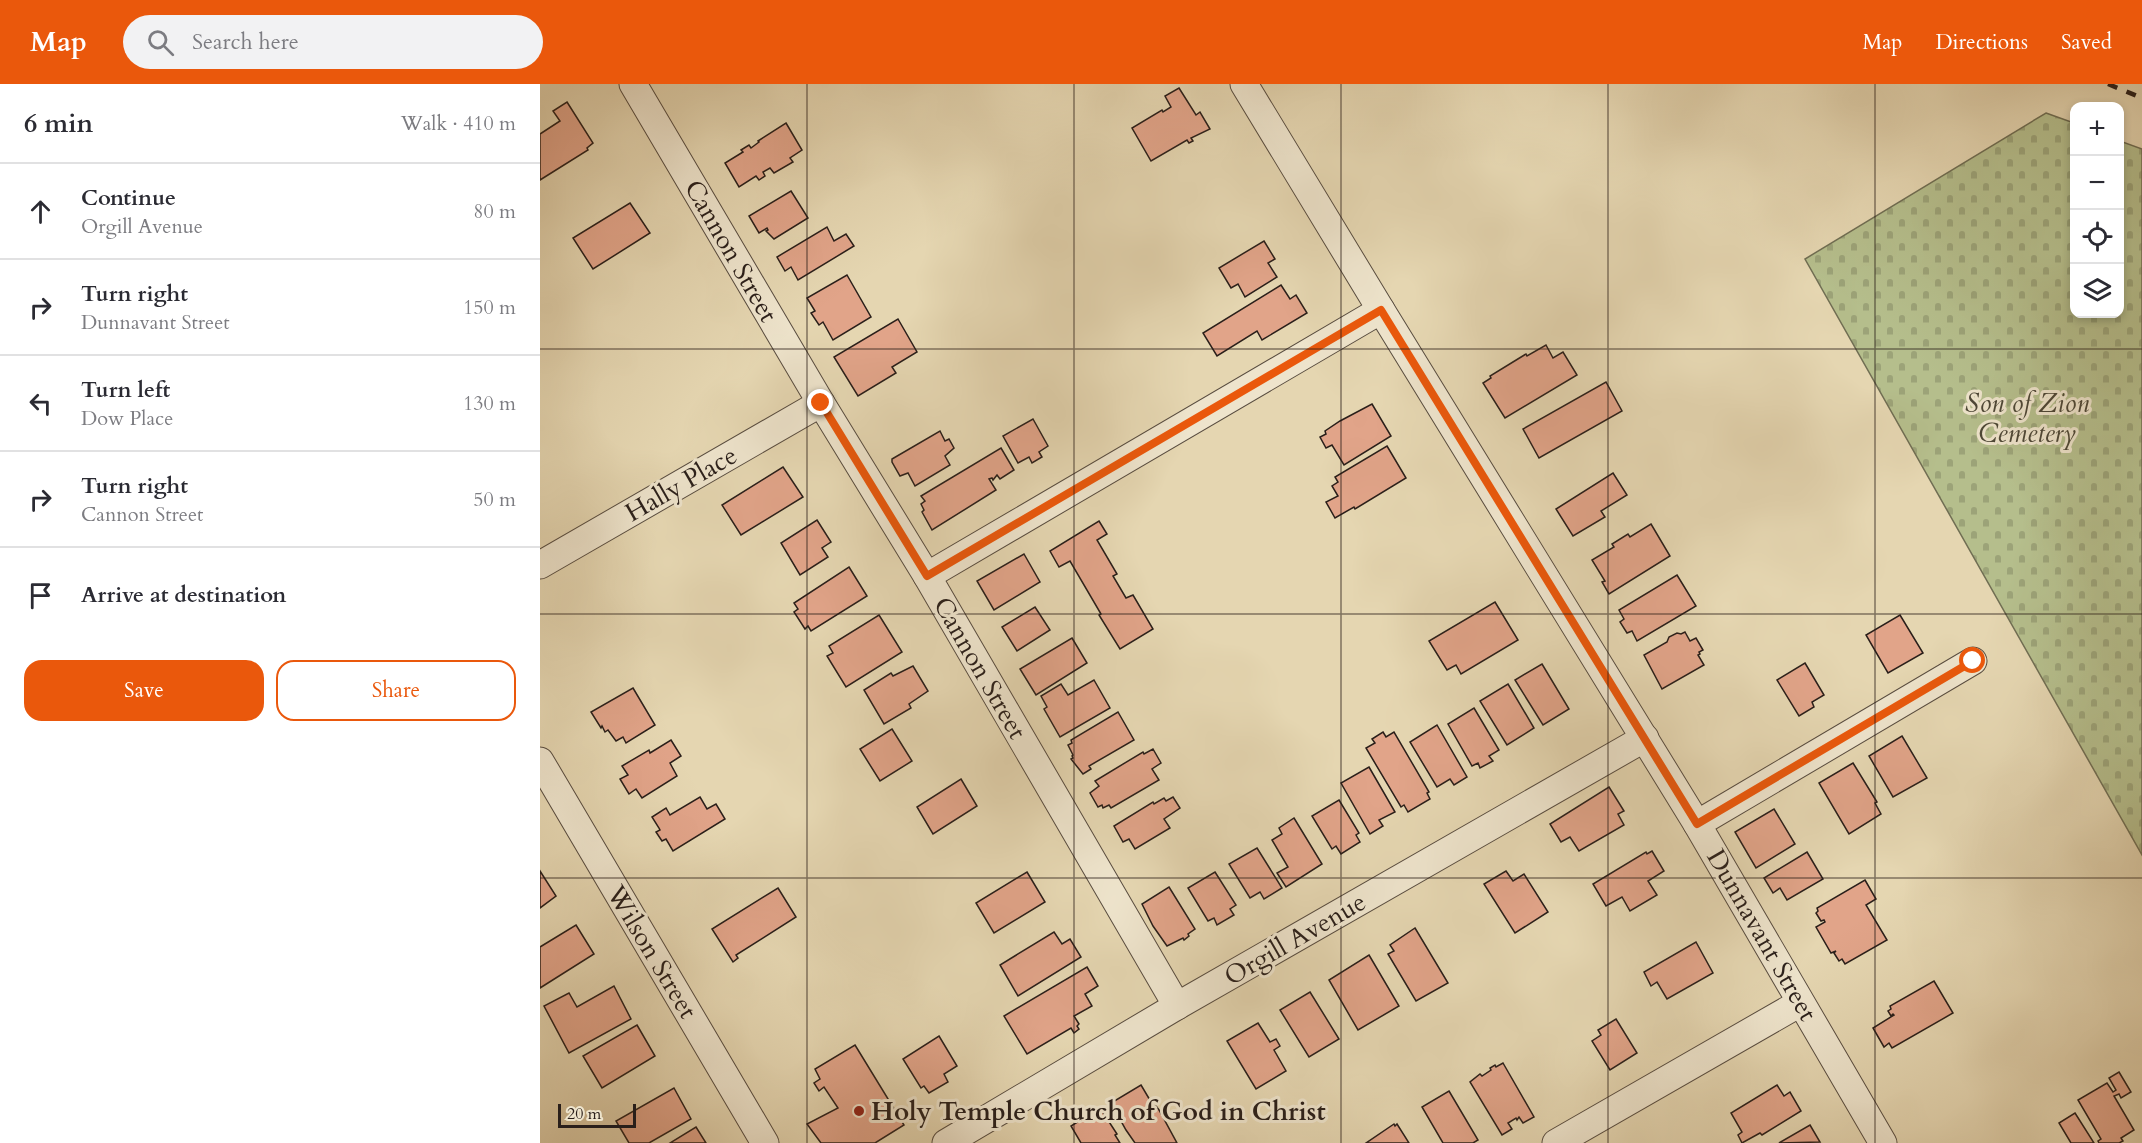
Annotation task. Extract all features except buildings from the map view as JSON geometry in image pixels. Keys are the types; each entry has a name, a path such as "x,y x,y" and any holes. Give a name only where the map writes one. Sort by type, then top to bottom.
{"street":[{"name":"Cannon Street","path":"633,84 821,403 927,576 1177,1006"},
{"name":"Dunnavant Street","path":"1244,84 1697,824 1883,1143"},
{"path":"927,576 1381,310"},
{"name":"Hally Place","path":"540,565 821,403"},
{"path":"1697,824 1973,661"},
{"name":"Orgill Avenue","path":"946,1143 1177,1006 1645,738"},
{"name":"Wilson Street","path":"540,761 765,1143"},
{"path":"1556,1143 1800,1003"}],"green space":[{"name":"Son of Zion Cemetery","path":"2046,113 2070,122 2070,318 2124,318 2124,142 2142,149 2142,855 1805,259"}],"railway":[{"path":"2108,84 2142,98"}],"place":[{"name":"Holy Temple Church of God in Christ","path":"859,1111"}],"route":[{"path":"821,403 927,576 1381,310 1697,824 1973,661"}]}
